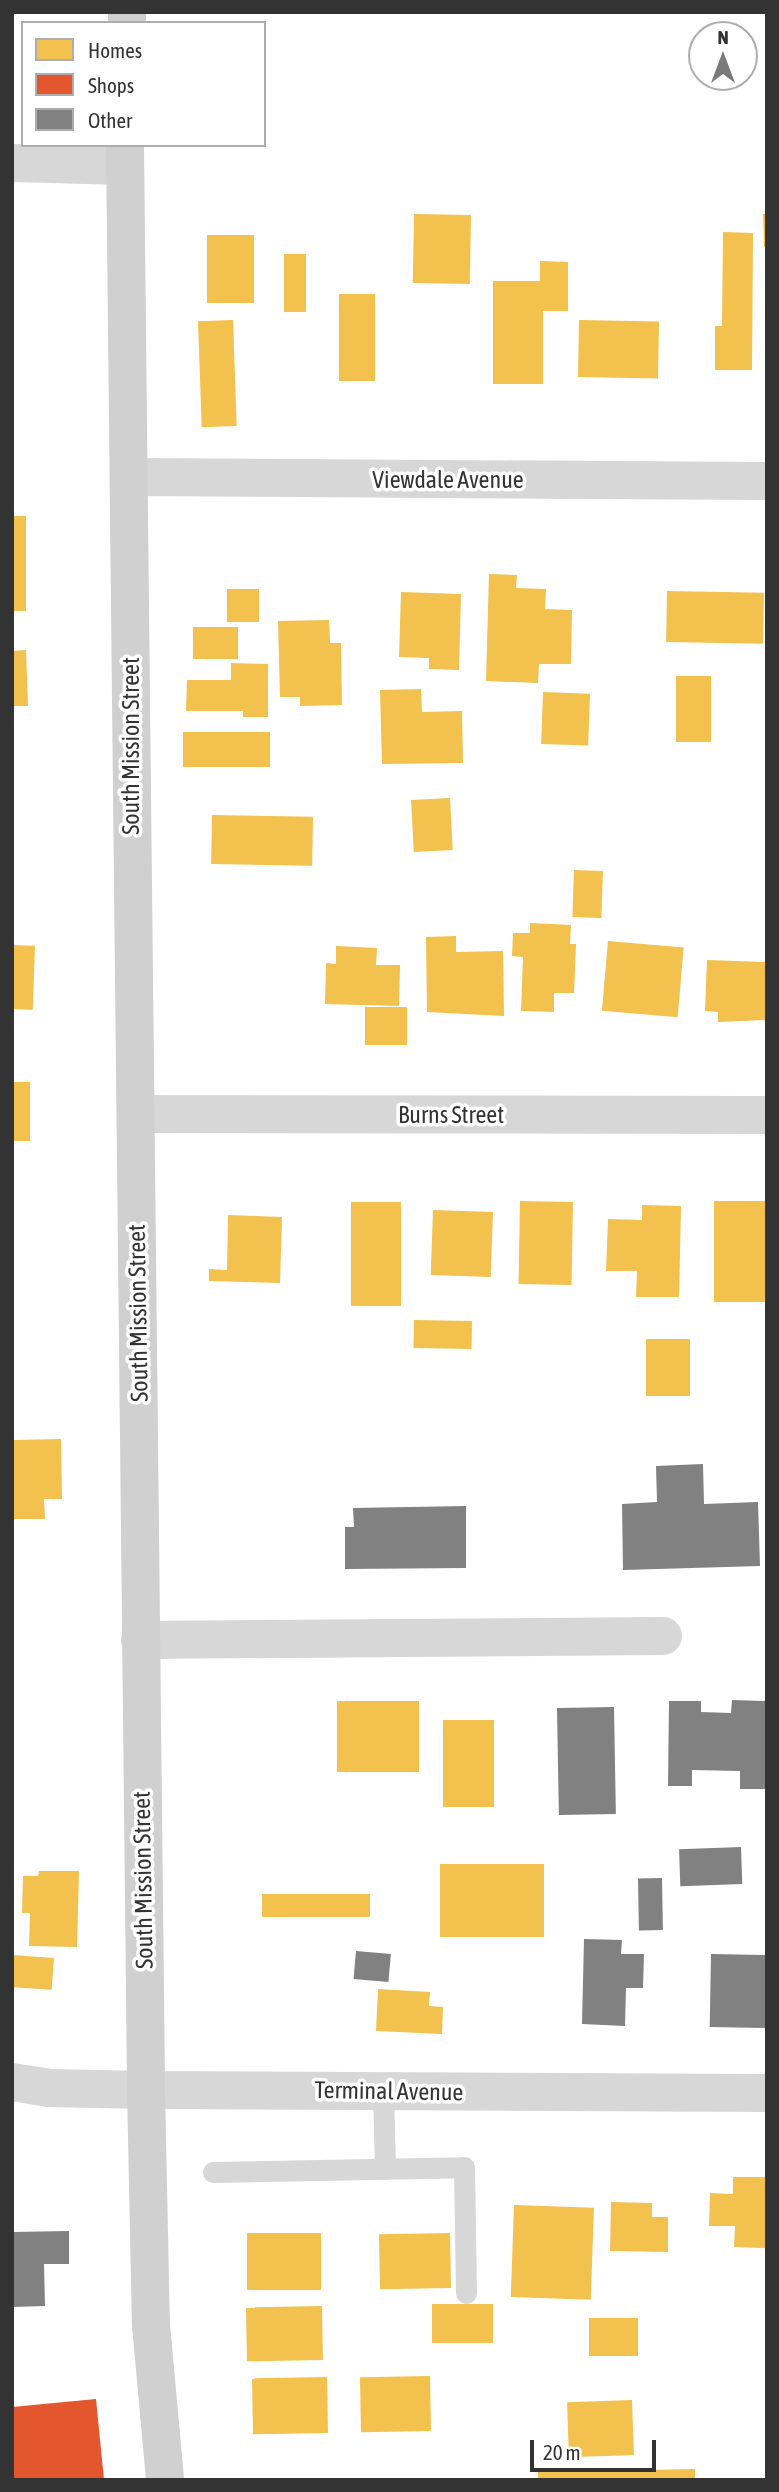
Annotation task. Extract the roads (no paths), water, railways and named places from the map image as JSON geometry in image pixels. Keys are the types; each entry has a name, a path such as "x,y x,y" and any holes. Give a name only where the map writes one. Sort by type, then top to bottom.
{"main road":[{"name":"South Mission Street","path":"124,156 130,477 146,2090 151,2325 165,2480"}],"street":[{"path":"12,163 124,156"},
{"name":"Viewdale Avenue","path":"130,477 767,481"},
{"name":"Burns Street","path":"135,1114 767,1115"},
{"path":"140,1640 663,1636"},
{"name":"Terminal Avenue","path":"12,2082 48,2088 146,2090 767,2093"}],"lane":[{"path":"383,2091 385,2169"},
{"path":"213,2172 464,2167 466,2293"}]}
